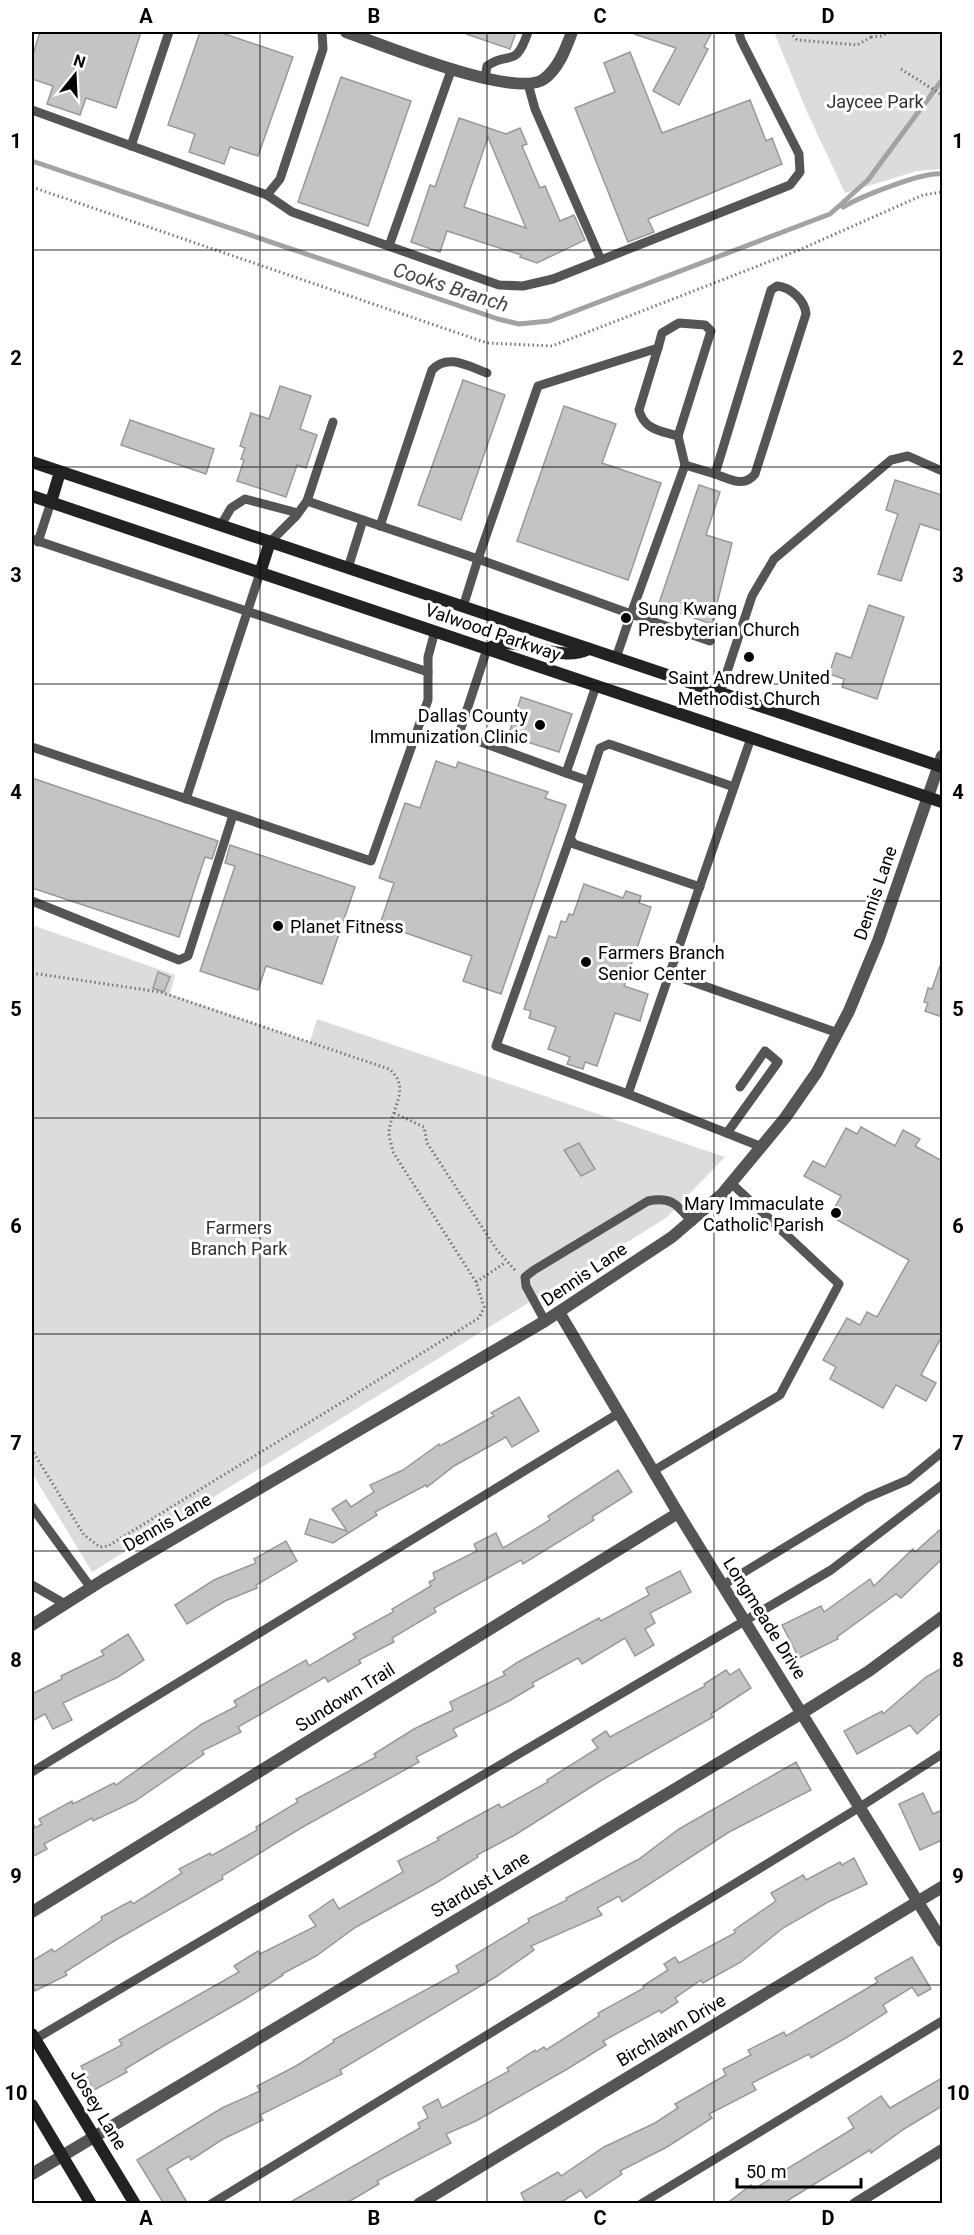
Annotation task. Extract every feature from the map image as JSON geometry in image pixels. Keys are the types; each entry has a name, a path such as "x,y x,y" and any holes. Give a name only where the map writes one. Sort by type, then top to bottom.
{"main road":[{"name":"Valwood Parkway","path":"32,462 720,693 941,763"},
{"path":"51,502 60,472"},
{"name":"Valwood Parkway","path":"32,496 942,802"},
{"path":"261,573 270,542"},
{"path":"486,649 504,642 569,655 589,649"},
{"name":"Josey Lane","path":"33,2037 95,2135 135,2204"},
{"path":"32,2105 64,2155 91,2204"}],"street":[{"path":"346,32 452,68 511,84 528,84 543,80 555,68 572,32"},
{"name":"Dennis Lane","path":"32,1625 545,1321 692,1222 731,1183 762,1147 817,1072 838,1033 878,941 927,797 941,763"},
{"name":"Longmeade Drive","path":"558,1312 678,1513 942,1941"},
{"name":"Sundown Trail","path":"32,1912 678,1513"},
{"name":"Stardust Lane","path":"32,2174 802,1713 869,1671 942,1617"},
{"name":"Birchlawn Drive","path":"418,2204 942,1887"},
{"path":"855,2204 942,2150"}],"lane":[{"path":"131,146 169,32"},
{"path":"267,195 280,179 323,49 322,32"},
{"path":"485,78 487,66 494,61 512,59 522,49 528,32"},
{"path":"32,110 267,195 292,212 499,285 523,286 553,279 790,185 800,172 799,154 741,40 740,32"},
{"path":"389,246 452,68"},
{"path":"528,84 535,110 601,260"},
{"path":"684,465 739,483 750,480 755,474 806,314 801,301 785,286 777,286 771,290 715,474"},
{"path":"616,658 684,465 678,436 711,331 705,325 679,323 662,333 639,410 641,420 650,428 678,436"},
{"path":"463,607 538,386 658,348"},
{"path":"380,526 432,370 438,363 451,360 487,373"},
{"path":"270,542 307,501 333,423"},
{"path":"720,693 752,596 774,559 891,460 908,456 942,471"},
{"path":"221,525 231,508 245,499 298,513"},
{"path":"307,501 710,641"},
{"path":"51,502 35,541 428,672"},
{"path":"348,568 363,520"},
{"path":"186,799 261,573"},
{"path":"32,747 371,861 428,700 428,657 435,632"},
{"path":"486,649 459,734 589,781"},
{"path":"566,773 596,686"},
{"path":"628,1094 751,738"},
{"path":"734,787 609,744 600,748 496,1046 628,1094 762,1147"},
{"path":"32,901 179,960 188,956 233,815"},
{"path":"570,838 574,844 700,887"},
{"path":"669,974 838,1033"},
{"path":"727,1134 778,1062 765,1051 740,1087"},
{"path":"653,1471 780,1395 838,1284 731,1183"},
{"path":"545,1321 526,1286 525,1277 534,1270 648,1201 663,1198 678,1205 692,1222"},
{"path":"32,1772 619,1413"},
{"path":"723,1585 866,1498 908,1480 942,1452"},
{"path":"33,2037 831,1570 942,1485"},
{"path":"32,1507 91,1588"},
{"path":"32,1585 65,1604"},
{"path":"211,2204 860,1807 942,1754"},
{"path":"640,2204 942,2021"}],"path":[{"path":"780,32 790,32 797,40 858,45 871,37 882,36 889,32"},
{"path":"870,32 871,37"},
{"path":"901,69 942,95"},
{"path":"32,973 160,992 389,1069 397,1075 402,1086 389,1134 393,1152 476,1281 484,1307 479,1318 108,1546 100,1546 84,1535 32,1450"},
{"path":"394,1113 424,1127 427,1143 506,1262 476,1281"}],"green space":[{"name":"Jaycee Park","path":"774,32 942,32 942,169 917,171 845,193 807,112"},
{"name":"Farmers Branch Park","path":"32,925 175,975 170,994 310,1042 317,1019 725,1157 666,1218 92,1572 32,1473"}],"building":[{"path":"40,32 141,32 116,108 86,98 80,115 47,104 53,86 32,79 32,57"},
{"path":"200,32 219,32 293,57 258,156 230,147 224,164 189,152 195,134 168,125"},
{"path":"466,32 516,32 510,49 466,34"},
{"path":"634,32 712,32 704,47 708,49 679,105 653,91 676,48 634,34"},
{"path":"630,52 662,133 750,100 766,141 772,138 782,164 648,219 654,232 628,242 575,108 615,92 604,63"},
{"path":"341,77 411,101 368,226 298,202"},
{"path":"459,118 506,134 520,128 527,144 522,146 540,188 545,186 560,221 574,215 585,240 537,263 520,257 521,255 447,231 440,252 411,242 430,185 435,187","holes":["488,137 526,228 464,207"]},
{"path":"463,380 505,395 461,520 418,505"},
{"path":"280,386 311,396 300,429 317,435 306,468 297,465 286,497 237,481 244,460 241,459 245,448 240,446 251,413 269,419"},
{"path":"564,406 616,424 602,463 661,483 628,580 517,541"},
{"path":"130,420 214,449 206,474 121,445"},
{"path":"895,480 942,495 942,531 920,524 901,581 878,574 898,514 886,510"},
{"path":"699,485 720,492 706,535 732,543 712,624 658,606"},
{"path":"869,605 904,617 877,699 842,687 844,679 829,674 836,653 851,658"},
{"name":"Dallas County Immunization Clinic","path":"521,697 572,714 559,752 508,736"},
{"path":"436,761 456,768 458,762 548,792 545,798 566,805 501,994 463,981 472,956 380,924 394,883 379,878 405,803 420,808"},
{"path":"32,778 218,841 212,859 205,857 179,937 32,888"},
{"name":"Planet Fitness","path":"230,845 355,887 322,984 266,966 258,990 200,971 235,866 225,863"},
{"name":"Farmers Branch Senior Center","path":"584,884 623,898 626,891 641,896 639,903 651,907 624,986 648,994 640,1021 615,1013 597,1066 585,1062 583,1069 567,1064 570,1057 548,1049 556,1027 529,1018 531,1011 524,1009 549,936 556,938 561,921 566,922 569,914 573,915"},
{"path":"940,966 942,966 942,1017 925,1011 928,1003 924,1002 928,988 932,989"},
{"path":"158,972 170,977 164,992 153,988"},
{"path":"861,1127 895,1146 903,1130 920,1139 915,1146 942,1161 942,1336 921,1375 936,1383 926,1401 896,1385 883,1408 830,1379 836,1367 823,1360 847,1318 860,1325 867,1312 877,1317 909,1260 830,1216 841,1196 804,1176 813,1161 825,1167 846,1128 857,1134"},
{"path":"579,1143 595,1169 581,1176 564,1150"},
{"path":"519,1397 539,1431 512,1447 506,1437 454,1466 427,1487 426,1485 375,1512 377,1515 333,1543 305,1534 310,1519 347,1531 332,1509 346,1500 351,1507 374,1492 370,1485 403,1470 439,1444 440,1446 494,1416 491,1413"},
{"path":"618,1470 632,1492 592,1517 594,1520 523,1564 521,1560 434,1608 436,1612 392,1638 394,1642 359,1660 361,1663 328,1682 325,1677 238,1727 241,1732 202,1751 204,1754 135,1801 93,1821 92,1818 44,1844 47,1849 32,1857 32,1820 35,1828 42,1824 39,1819 72,1801 73,1804 114,1783 116,1785 202,1724 237,1706 234,1701 306,1660 309,1666 356,1638 353,1634 393,1612 392,1609 431,1586 429,1582 435,1579 433,1573 477,1551 474,1544 496,1533 503,1548 550,1520 548,1516"},
{"path":"942,1528 942,1559 901,1598 896,1594 837,1637 838,1639 799,1658 782,1625 821,1606 824,1612 870,1579 874,1586 913,1549 915,1552"},
{"path":"286,1541 297,1561 256,1585 257,1588 225,1601 187,1624 175,1605 214,1580 256,1563 254,1559"},
{"path":"680,1571 691,1592 650,1613 655,1623 645,1629 654,1645 635,1656 625,1638 582,1664 578,1658 532,1683 534,1686 509,1701 453,1729 457,1736 416,1757 419,1762 301,1828 222,1876 223,1879 114,1941 65,1972 67,1975 35,1991 32,1984 32,1961 52,1949 54,1952 102,1920 101,1917 131,1901 133,1904 182,1873 179,1869 210,1853 211,1856 257,1830 256,1827 298,1802 296,1799 376,1757 374,1754 414,1729 453,1710 450,1702 505,1675 503,1672 518,1662 599,1618 601,1621 649,1595 646,1588"},
{"path":"128,1634 144,1660 118,1677 63,1703 72,1720 53,1729 45,1714 32,1721 32,1694 62,1679 61,1676 104,1655 101,1651"},
{"path":"942,1668 942,1712 917,1734 910,1725 857,1754 844,1731 882,1711 883,1714 926,1677"},
{"path":"739,1669 751,1688 711,1714 713,1717 602,1780 515,1835 477,1855 478,1857 436,1883 356,1927 316,1956 282,1974 245,1999 125,2069 127,2072 94,2090 81,2066 122,2045 119,2040 239,1972 234,1966 258,1951 260,1954 316,1926 309,1916 333,1899 339,1909 403,1872 398,1861 439,1840 437,1838 499,1804 501,1808 548,1782 547,1780 598,1748 592,1740 606,1731 610,1737 705,1686 704,1684 726,1670 730,1675"},
{"path":"796,1762 811,1790 729,1832 622,1902 619,1896 597,1908 602,1915 531,1946 534,1950 497,1976 340,2070 342,2074 260,2115 263,2120 223,2139 191,2160 189,2156 167,2169 188,2204 164,2204 137,2160 222,2108 260,2091 257,2086 296,2066 334,2042 333,2040 459,1972 456,1966 529,1922 528,1919 567,1900 566,1898 639,1859 679,1829"},
{"path":"923,1793 933,1814 942,1810 942,1840 920,1850 899,1804"},
{"path":"854,1858 867,1884 828,1902 783,1928 741,1962 703,1983 701,1980 675,1998 678,2002 661,2013 660,2010 603,2041 606,2045 569,2068 476,2121 446,2134 451,2143 377,2181 379,2184 345,2204 287,2204 420,2128 418,2123 428,2118 423,2107 438,2099 442,2108 509,2071 507,2068 535,2050 536,2052 544,2047 546,2050 599,2016 598,2013 644,1988 643,1986 668,1970 664,1964 675,1957 679,1963 735,1933 734,1930 776,1901 771,1893 803,1875 806,1880 840,1862 842,1865"},
{"path":"912,1957 931,1989 918,1996 912,1987 883,2005 887,2012 849,2036 811,2058 809,2054 752,2083 756,2090 709,2114 712,2118 667,2147 620,2171 622,2174 586,2198 581,2190 558,2204 526,2204 521,2193 558,2172 561,2176 604,2147 655,2123 678,2108 675,2104 726,2075 723,2069 751,2055 748,2050 784,2032 786,2036 878,1982 875,1978"},
{"path":"942,2078 942,2106 871,2153 870,2150 782,2204 726,2204 751,2185 754,2189 854,2128 848,2118 881,2096 890,2108"}],"waterway":[{"name":"Cooks Branch","path":"32,161 498,319 519,324 549,321 830,214 868,180 942,80"},
{"path":"843,207 907,180 942,174"}],"place":[{"name":"Sung Kwang Presbyterian Church","path":"626,618"},
{"name":"Saint Andrew United Methodist Church","path":"749,657"},
{"name":"Dallas County Immunization Clinic","path":"540,725"},
{"name":"Planet Fitness","path":"278,926"},
{"name":"Farmers Branch Senior Center","path":"586,962"},
{"name":"Mary Immaculate Catholic Parish","path":"836,1213"}]}
